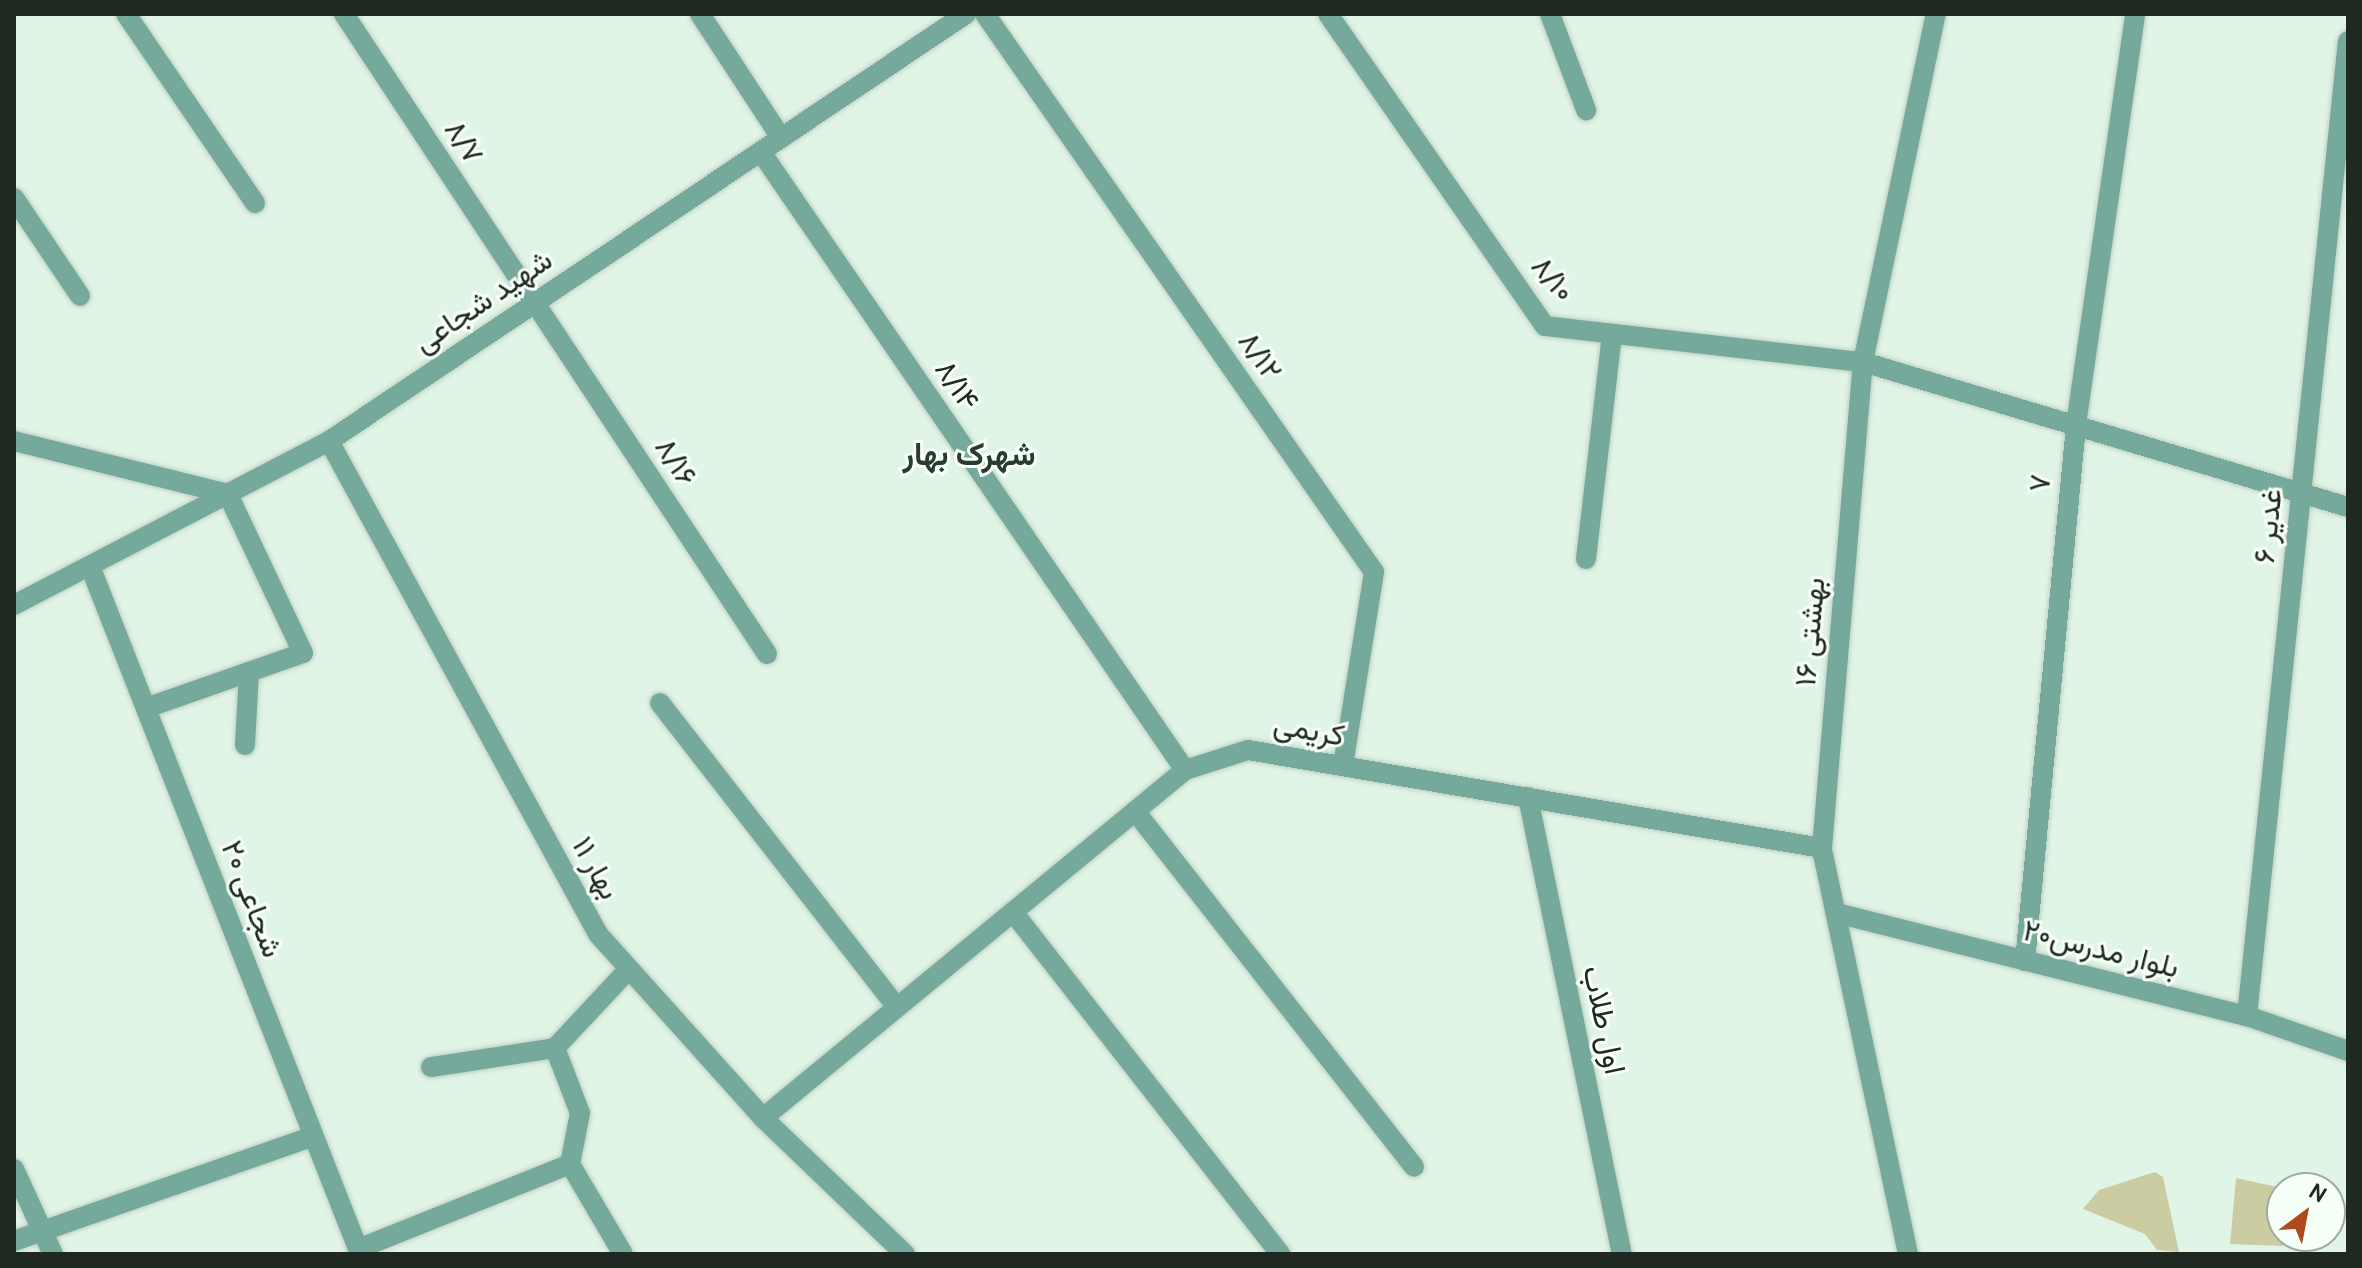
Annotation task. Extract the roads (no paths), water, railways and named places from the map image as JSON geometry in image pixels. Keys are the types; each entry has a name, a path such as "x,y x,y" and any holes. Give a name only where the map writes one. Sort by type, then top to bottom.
{"street":[{"path":"126,14 255,203"},
{"name":"۸/۷","path":"344,14 535,303"},
{"path":"700,14 781,138"},
{"name":"شهید شجاعی","path":"14,605 329,441 966,14"},
{"name":"۸/۱۲","path":"985,14 1374,572 1343,766"},
{"name":"۸/۱۰","path":"1328,14 1545,326 1863,362 2348,507"},
{"path":"1550,14 1586,110"},
{"name":"۱۶ بهشتی","path":"1908,1254 1822,848 1863,362 1936,14"},
{"name":"۷","path":"2025,961 2076,425 2135,14"},
{"name":"غدیر ۶","path":"2247,1016 2348,41"},
{"name":"۸/۱۴","path":"761,152 1185,770"},
{"path":"14,198 80,296"},
{"name":"۸/۱۶","path":"535,303 767,654"},
{"path":"1586,559 1612,334"},
{"path":"14,441 228,494 303,653 146,708"},
{"name":"بهار ۱۱","path":"329,441 598,934 763,1118 905,1254"},
{"name":"شجاعی ۲۰","path":"90,566 359,1252"},
{"path":"245,745 249,672"},
{"path":"660,703 897,1007"},
{"name":"کریمی","path":"763,1118 1185,770 1248,750 1822,848"},
{"name":"اول طلاب","path":"1528,797 1622,1254"},
{"path":"1135,811 1414,1167"},
{"path":"1013,912 1280,1254"},
{"name":"بلوار مدرس۲۰","path":"1836,913 2247,1016 2348,1051"},
{"path":"431,1067 555,1048 629,969"},
{"path":"555,1048 580,1113 570,1164 623,1254"},
{"path":"14,1241 41,1228 313,1136"},
{"path":"359,1252 570,1164"},
{"path":"14,1169 53,1254"}],"district":[{"name":"شهرک بهار","path":"969,454"}]}
